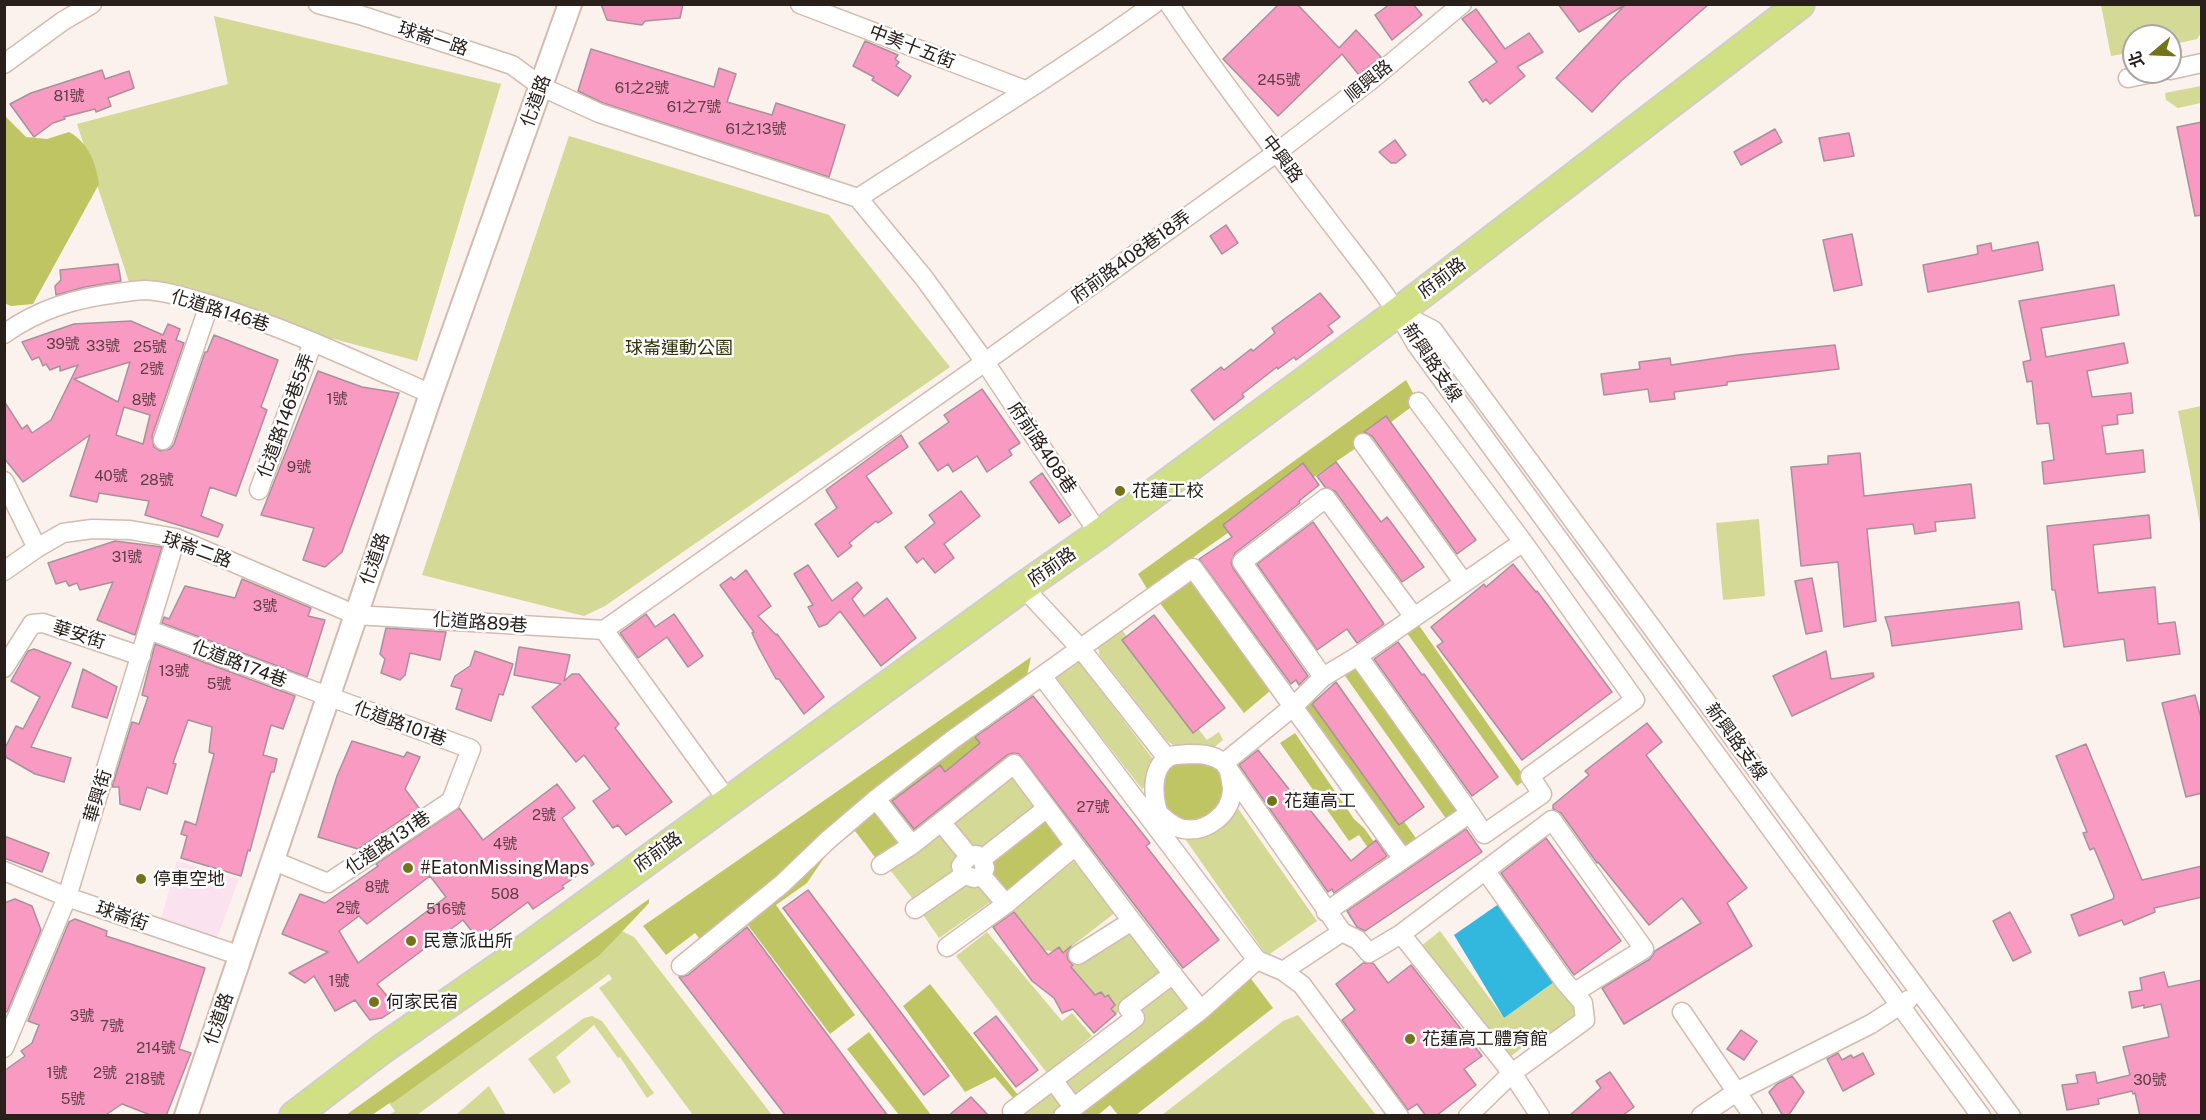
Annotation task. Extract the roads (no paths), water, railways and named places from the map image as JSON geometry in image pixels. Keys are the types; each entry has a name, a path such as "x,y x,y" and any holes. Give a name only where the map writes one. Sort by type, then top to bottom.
{"main road":[{"name":"府前路","path":"294,1116 382,1049 520,953 1099,534 1398,312 1800,4"}],"street":[{"path":"4,64 63,21 92,4"},
{"name":"球崙一路","path":"318,4 360,15 512,65 542,87 599,113 858,198"},
{"name":"化道路","path":"186,1116 431,394 570,4"},
{"name":"中美十五街","path":"800,4 1025,90"},
{"path":"858,198 1025,90 1071,63 1154,4"},
{"name":"中興路","path":"1169,4 1276,153 1398,312"},
{"name":"順興路","path":"1276,153 1371,80 1453,6"},
{"path":"2182,67 2202,63"},
{"name":"府前路408巷18弄","path":"604,630 985,362 1276,153"},
{"name":"府前路408巷","path":"858,198 924,278 985,362 1099,534"},
{"name":"化道路146巷","path":"4,334 25,320 55,306 85,297 144,290 181,296 239,313 314,342 431,394"},
{"path":"163,440 210,305"},
{"name":"新興路支線","path":"1398,312 1433,330 2011,1116"},
{"name":"新興路支線","path":"1398,312 1416,344 1981,1116"},
{"name":"化道路146巷5弄","path":"259,490 314,342"},
{"path":"1358,656 1484,834 1542,794 1530,776 1635,700 1523,542 1418,402"},
{"path":"1363,443 1464,583"},
{"path":"4,481 37,548"},
{"path":"1323,676 1242,562 1326,498 1414,617"},
{"name":"球崙二路","path":"4,571 63,533 92,529 130,530 176,538 356,615"},
{"name":"華興街","path":"4,1048 68,897 176,538"},
{"path":"1226,766 1294,706 1323,676 1358,656 1523,542"},
{"path":"681,966 782,884 876,799 952,740 1193,568 1403,859"},
{"path":"1023,587 1080,649 1167,758"},
{"name":"化道路89巷","path":"356,615 604,630"},
{"name":"華安街","path":"4,668 32,624 43,623 141,656"},
{"name":"化道路174巷","path":"149,630 328,698"},
{"path":"604,630 728,801"},
{"path":"1042,676 1156,817 1257,960 1283,970 1302,985 1399,1116"},
{"name":"化道路101巷","path":"328,698 471,750"},
{"name":"化道路131巷","path":"274,861 328,883 451,801 471,750"},
{"path":"1156,817 1154,785 1167,758 1176,755 1211,755 1226,766 1326,912 1342,932 1358,940 1369,953 1401,934 1552,820 1644,949 1575,992"},
{"path":"881,864 912,845 1014,764 1074,847 1201,1010"},
{"path":"1156,817 1181,829 1208,826 1220,816 1230,799 1232,791 1226,766"},
{"path":"876,799 912,845"},
{"path":"915,909 974,867 1047,808"},
{"path":"1326,912 1470,813"},
{"path":"941,822 974,867 1006,904"},
{"path":"947,947 1006,904 1074,847"},
{"path":"1468,1116 1512,1073 1585,1020 1583,1003 1563,981 1485,870"},
{"name":"球崙街","path":"4,871 68,897 241,956"},
{"path":"1078,956 1132,921"},
{"path":"1283,970 1342,932"},
{"path":"1401,934 1512,1073 1540,1116"},
{"path":"1053,1080 1068,1111 1201,1010 1257,960"},
{"path":"1015,1116 1012,1111 1136,1018 1128,1008 1173,974"},
{"path":"1701,1116 1736,1092 1871,1024 1919,991"},
{"path":"1682,1012 1753,1116"}],"water":[{"path":"1503,901 1554,982 1504,1018 1454,935"}],"place":[{"name":"花蓮工校","path":"1120,491"},
{"name":"花蓮高工","path":"1272,801"},
{"name":"#EatonMissingMaps","path":"408,868"},
{"name":"停車空地","path":"141,879"},
{"name":"民意派出所","path":"411,941"},
{"name":"何家民宿","path":"374,1002"},
{"name":"花蓮高工體育館","path":"1410,1039"}],"park label":[{"name":"球崙運動公園","path":"679,348"}]}
